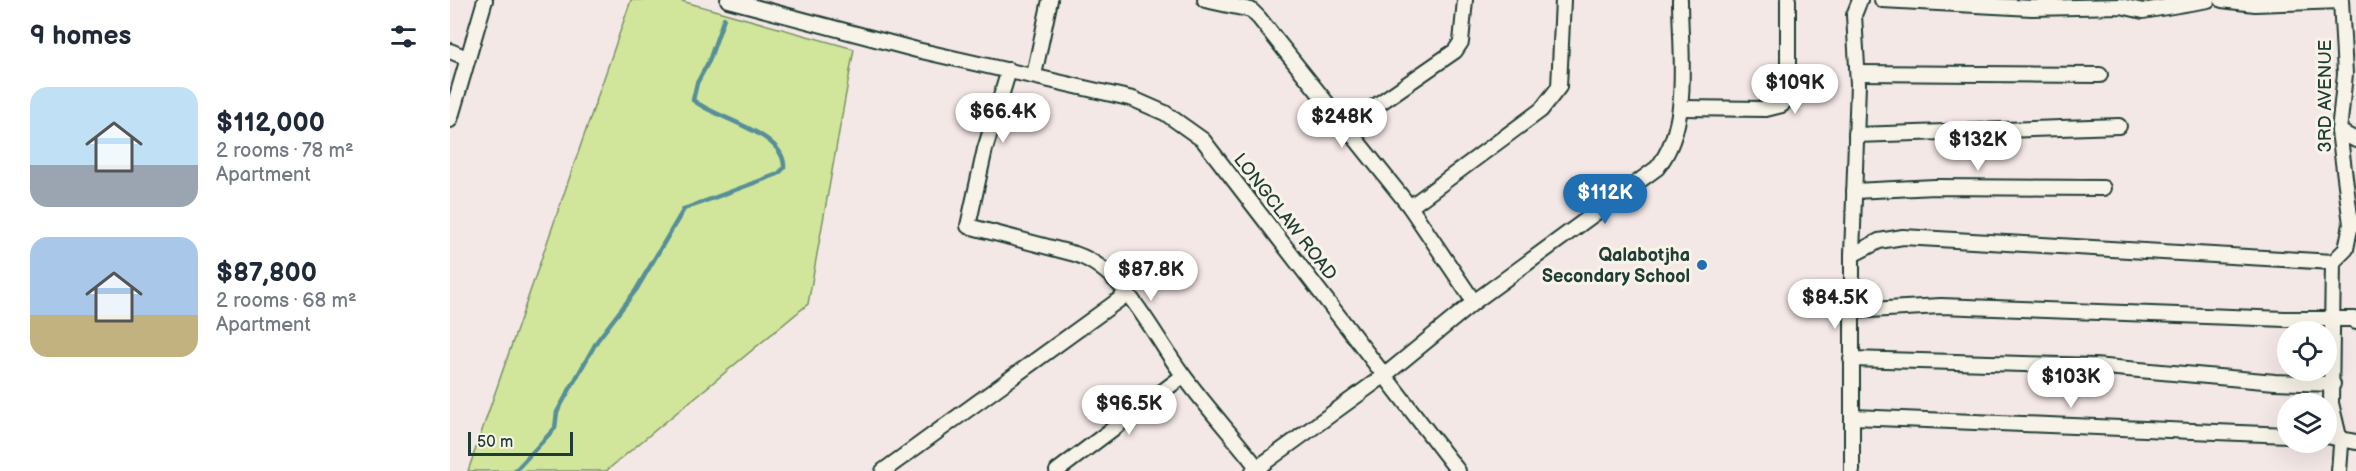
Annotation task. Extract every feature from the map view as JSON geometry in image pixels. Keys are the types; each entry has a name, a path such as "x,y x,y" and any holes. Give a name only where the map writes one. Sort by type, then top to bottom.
{"street":[{"path":"450,120 485,0"},
{"name":"LONGCLAW ROAD","path":"728,0 917,50 1133,99 1165,113 1203,140 1458,471"},
{"path":"1050,0 1021,73 985,149 968,226 1092,260 1104,268 1127,294 1184,376 1257,470 1385,375 1474,302 1657,168 1667,156 1674,140 1681,108 1680,0"},
{"path":"1205,0 1251,10 1410,207 1474,302"},
{"path":"1345,127 1455,51 1461,42 1465,0"},
{"path":"1410,207 1541,110 1555,95 1561,74 1563,0"},
{"path":"1681,108 1766,109 1782,105 1788,94 1788,0"},
{"path":"1852,471 1851,255 1858,73 1854,15 1860,0"},
{"path":"1882,0 1968,2 2032,8 2113,3 2143,11 2198,1"},
{"path":"2222,0 2341,1"},
{"name":"3RD AVENUE","path":"2333,262 2346,249 2353,230 2339,131 2351,76 2341,20 2341,1"},
{"path":"2341,20 2356,21"},
{"path":"450,51 467,58"},
{"path":"1858,73 2100,75"},
{"path":"1856,135 2119,126"},
{"path":"2339,131 2356,140"},
{"path":"1854,191 1935,187 2103,189"},
{"path":"1851,255 1878,241 1903,237 2333,262 2333,393"},
{"path":"883,471 1127,294"},
{"path":"1851,311 1941,306 2354,319 2356,322"},
{"path":"1851,359 2103,367 2275,382 2333,384"},
{"path":"1057,471 1184,376"},
{"path":"1853,417 2277,435"},
{"path":"2337,438 2356,442"},
{"path":"2336,453 2339,471"}],"green space":[{"path":"631,0 678,0 854,49 808,304 606,471 468,471"}],"waterway":[{"path":"515,471 555,428 557,412 597,341 636,290 684,209 778,174 784,168 782,156 774,145 762,136 693,100 697,83 709,61 724,18"}],"place":[{"name":"Qalabotjha Secondary School","path":"1702,265"}]}
